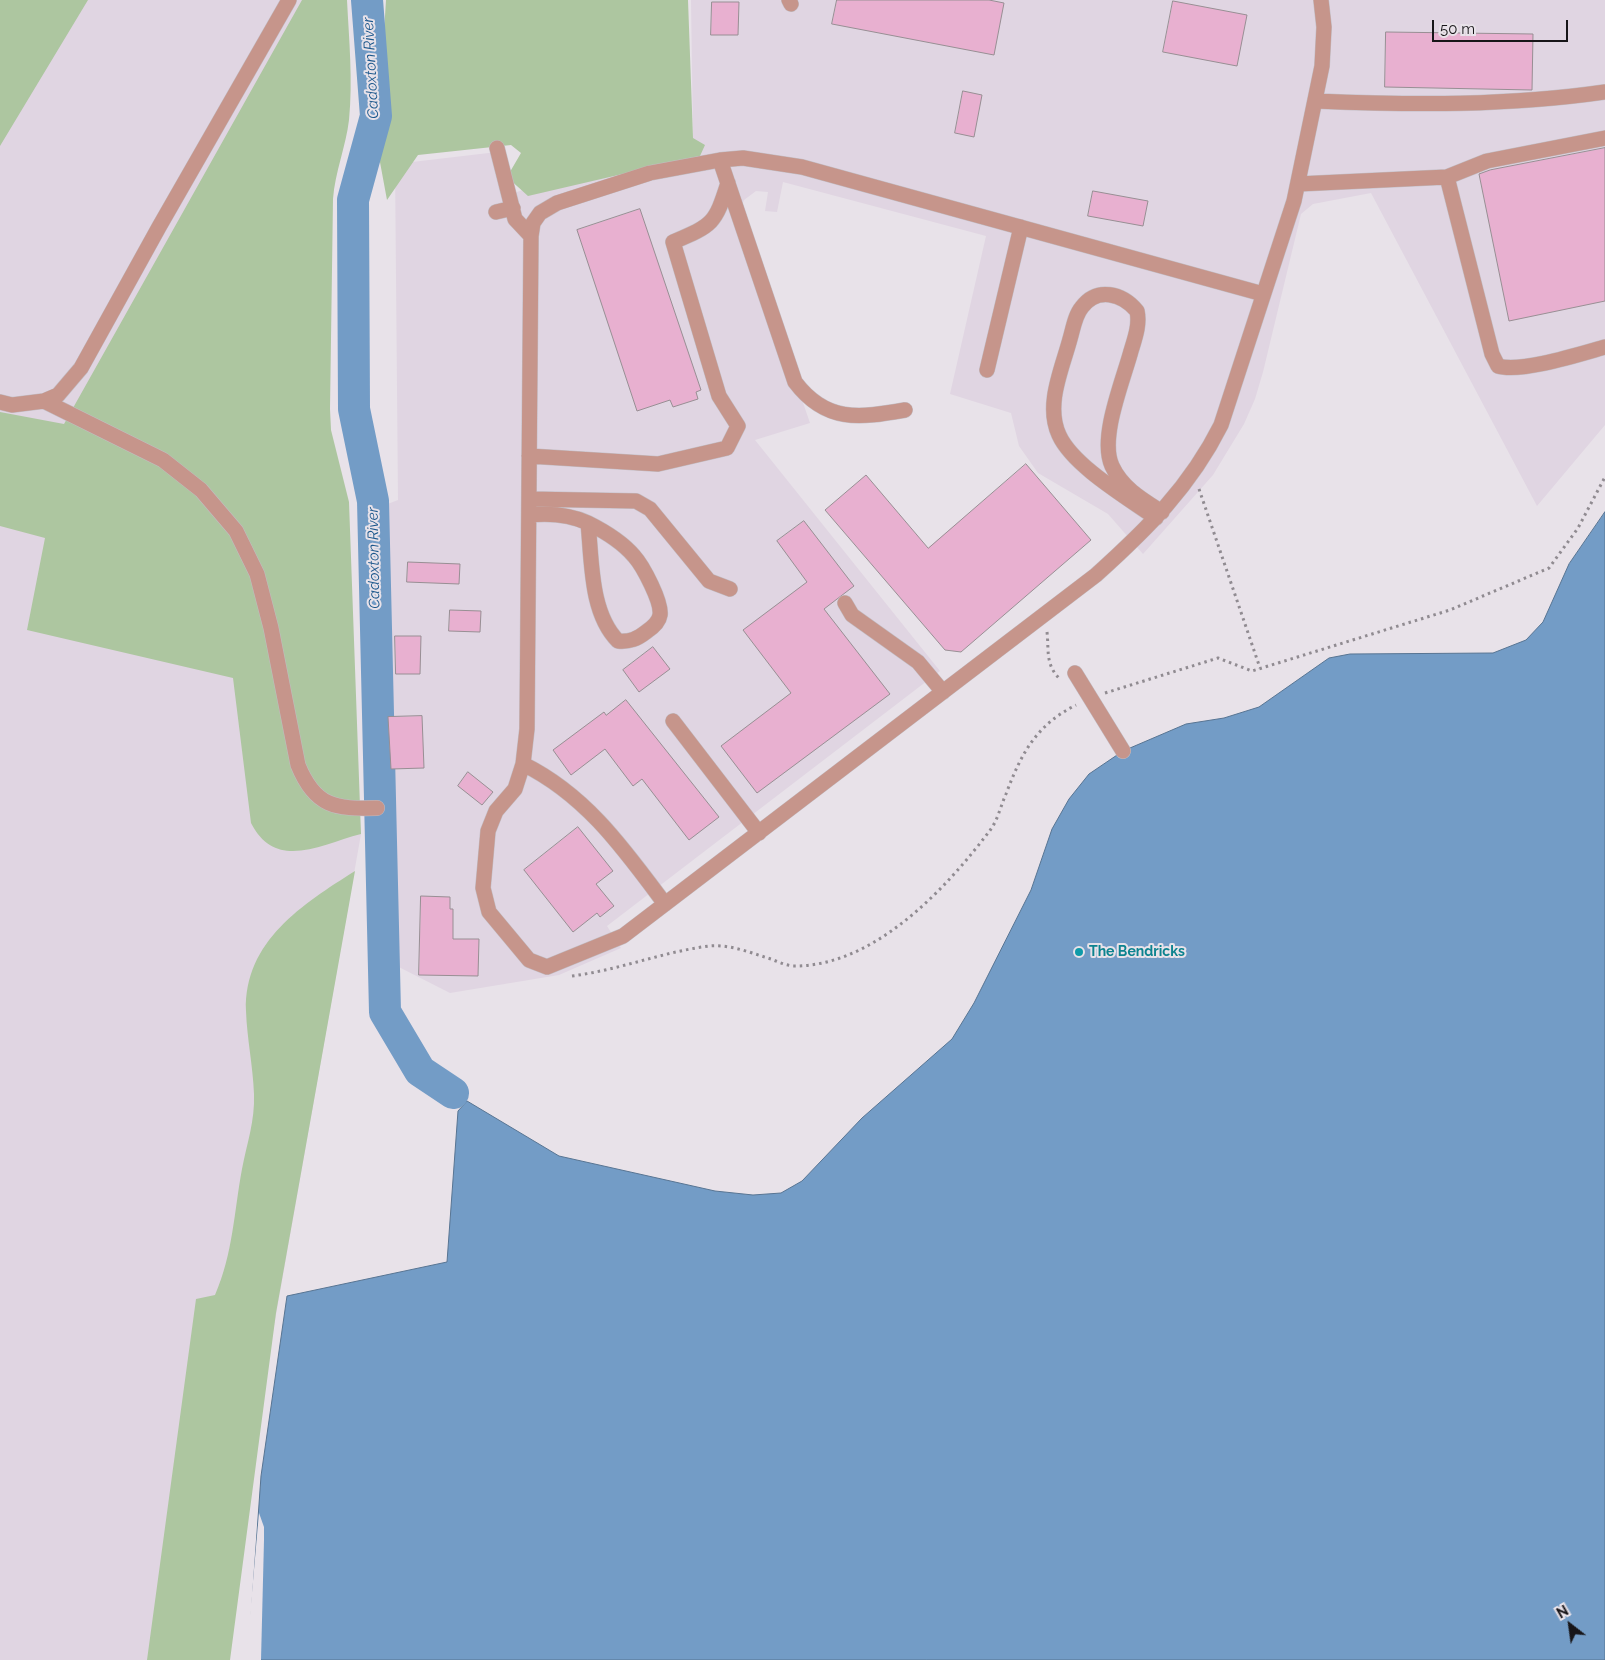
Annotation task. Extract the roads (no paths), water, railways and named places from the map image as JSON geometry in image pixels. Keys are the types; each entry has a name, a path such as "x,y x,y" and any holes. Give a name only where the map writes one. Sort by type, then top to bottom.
{"street":[{"path":"0,402 12,405 44,401 58,394 81,368 158,227 289,0"},
{"path":"1263,294 802,167 743,158 720,160 650,173 558,203 540,213 533,223 531,236 527,729 523,764 515,790 496,811 488,832 483,888 489,912 529,960 547,967 623,936 1096,575 1159,515 1193,474 1221,425 1263,294 1298,184 1316,101 1324,46 1322,0"},
{"path":"1316,101 1451,105 1549,100 1605,92"},
{"path":"1298,184 1447,177 1487,161 1605,138"},
{"path":"497,148 515,219 531,236"},
{"path":"720,160 796,382 807,397 829,412 866,417 905,410"},
{"path":"1447,177 1492,354 1498,366 1508,369 1522,367 1605,347"},
{"path":"529,456 658,464 728,448 738,426 720,396 673,242 704,229 718,213 728,183"},
{"path":"496,212 512,208"},
{"path":"987,370 1021,227"},
{"path":"1110,294 1125,300 1137,311 1138,326 1114,413 1108,449 1112,465 1122,481 1159,515 1080,463 1065,446 1056,426 1054,416 1056,387 1078,313 1087,301 1095,296 1110,294"},
{"path":"44,401 163,460 201,490 236,531 257,574 298,765 305,783 322,801 344,808 376,808"},
{"path":"529,499 636,501 650,509 709,581 730,589"},
{"path":"528,515 552,513 588,524 614,539 634,555 643,569 658,602 660,616 653,627 629,642 618,641 605,623 591,561 588,524"},
{"path":"845,603 852,616 918,662 943,692"},
{"path":"1078,678 1123,751"},
{"path":"673,721 758,832"},
{"path":"523,764 557,783 592,813 614,836 665,904"}],"water":[{"path":"1605,512 1605,1660 248,1660 261,1476 287,1296 447,1262 458,1111 467,1101 559,1156 715,1191 753,1195 781,1193 802,1181 862,1118 952,1039 974,1003 1031,890 1052,829 1069,799 1089,774 1123,751 1186,724 1224,718 1259,707 1329,658 1350,654 1493,653 1526,640 1543,622 1569,564"}],"waterway":[{"name":"Cadoxton River","path":"367,0 376,116 353,200 354,409 373,501 385,1012 420,1071 453,1093"}],"place":[{"name":"The Bendricks","path":"1079,952"}]}
